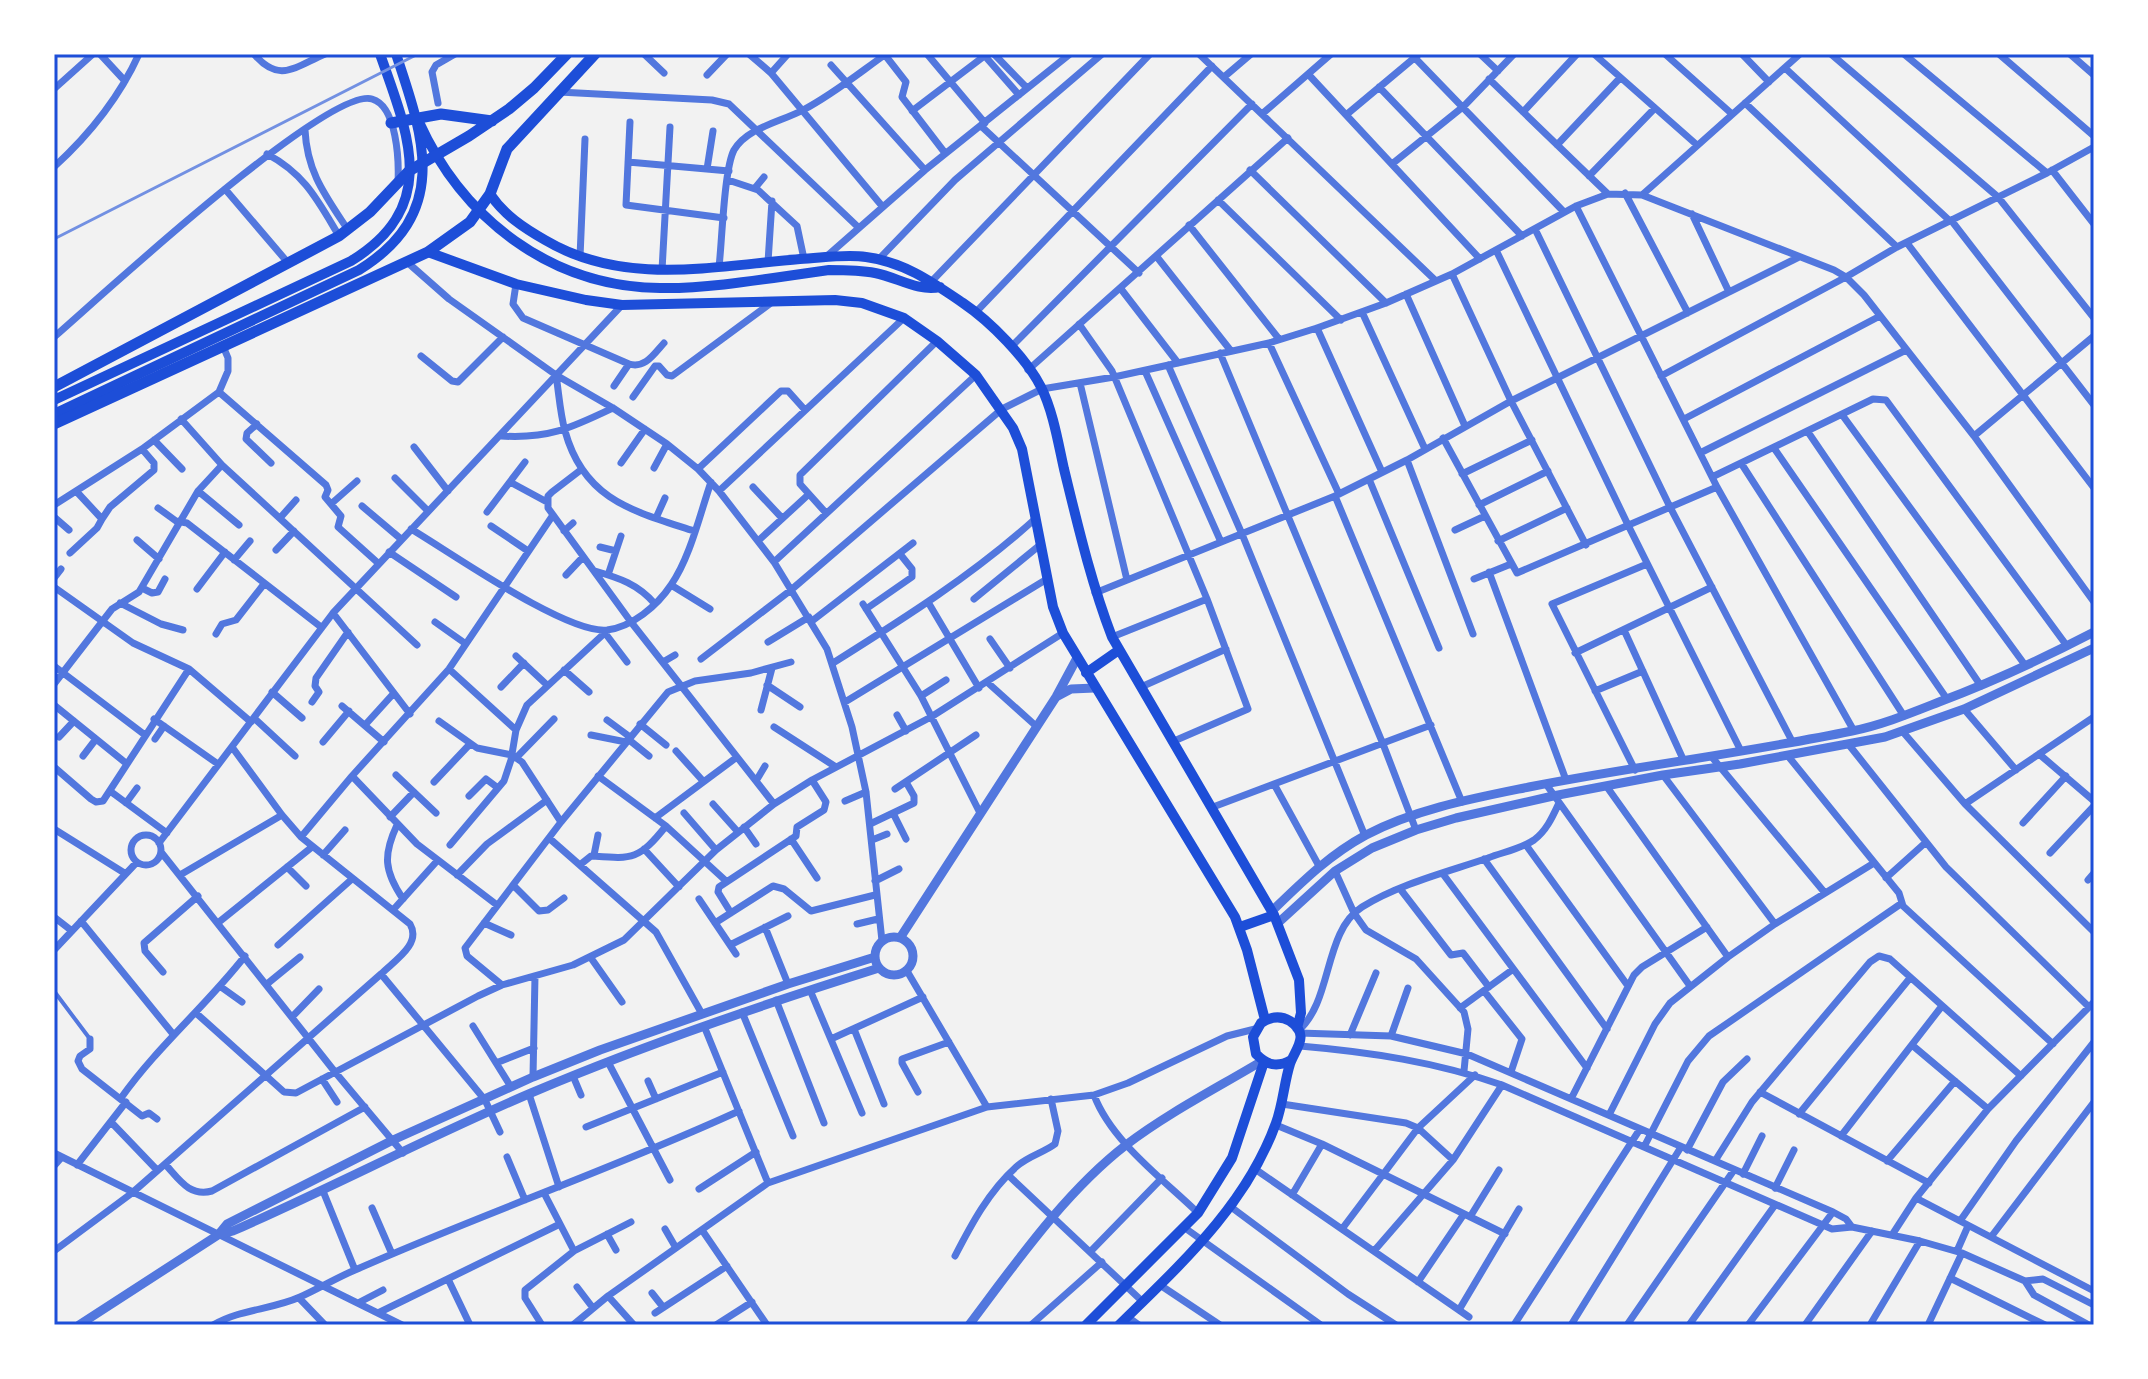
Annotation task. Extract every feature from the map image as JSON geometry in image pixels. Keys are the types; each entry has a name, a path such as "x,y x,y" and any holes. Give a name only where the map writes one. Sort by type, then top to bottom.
{"main road":[{"path":"54,414 114,378 351,261 386,232 402,205 411,160 408,137 380,54"},
{"path":"396,54 419,122 445,171 477,210 520,246 570,272 627,286 661,288 829,270 877,273 922,288 936,284"},
{"path":"54,387 344,233 380,203 421,161 492,121 534,88 567,54"},
{"path":"54,424 428,252 470,222 490,194 507,149 595,54"},
{"path":"391,123 441,114 492,121"},
{"path":"54,400 114,378 359,270 385,251 406,226 419,197 424,166 419,122"},
{"path":"490,194 518,224 556,247 580,257 624,267 662,270 863,256 898,264 936,284 976,312 1011,347 1042,389 1095,593 1112,637 1275,916 1302,996 1298,1031 1300,1046 1291,1060 1276,1125 1255,1169 1231,1207 1203,1242 1124,1321"},
{"path":"428,252 516,284 622,305 835,300 862,303 904,318 937,341 976,375 1002,409 1022,449 1053,607 1063,633 1240,927 1265,1020"},
{"path":"1086,673 1119,650"},
{"path":"1240,927 1275,916"},
{"path":"1291,1060 1278,1065 1263,1061 1253,1046 1255,1029 1265,1020 1283,1018 1298,1031"},
{"path":"1086,1325 1198,1213 1232,1158 1263,1061"}],"street":[{"path":"54,89 93,54"},
{"path":"100,54 125,81"},
{"path":"54,167 93,127 125,81 139,54"},
{"path":"254,54 268,68 283,72 325,54"},
{"path":"438,103 432,72 436,65 455,54"},
{"path":"644,54 664,73"},
{"path":"707,75 727,54"},
{"path":"749,54 771,73 882,206"},
{"path":"771,73 788,54"},
{"path":"719,267 728,176 737,146 757,131 802,111 885,54 906,82 901,95 945,153"},
{"path":"927,54 999,143 1113,245 1139,273"},
{"path":"994,54 1027,88"},
{"path":"879,259 955,180 1102,54"},
{"path":"936,284 1150,54"},
{"path":"1199,54 1436,281"},
{"path":"1224,77 1251,54"},
{"path":"1262,114 1331,54"},
{"path":"1480,54 1498,71"},
{"path":"1392,164 1464,106 1514,54"},
{"path":"1523,112 1577,54"},
{"path":"1594,54 1697,145"},
{"path":"1665,54 1732,114"},
{"path":"1742,54 1769,82"},
{"path":"1642,195 1800,54"},
{"path":"1831,54 1998,197 2094,318"},
{"path":"1904,54 2049,172 2094,224"},
{"path":"1999,54 2094,136"},
{"path":"2070,54 2094,75"},
{"path":"912,111 985,55 1019,95"},
{"path":"825,257 945,153 1065,56"},
{"path":"1346,115 1417,56 1564,212"},
{"path":"831,65 925,170"},
{"path":"976,312 1212,66"},
{"path":"1785,68 1950,220 2094,405"},
{"path":"1308,74 1480,259"},
{"path":"1557,145 1620,78"},
{"path":"1489,79 1608,194"},
{"path":"1379,87 1522,236"},
{"path":"559,92 712,100 729,104 858,227"},
{"path":"54,337 267,154 354,101 367,98 380,103 391,123 398,154 398,182"},
{"path":"1745,103 1897,247"},
{"path":"1011,347 1252,104"},
{"path":"1589,176 1655,108"},
{"path":"630,122 626,205 724,218"},
{"path":"662,270 670,127"},
{"path":"305,130 313,174 344,233"},
{"path":"707,169 713,131"},
{"path":"1028,370 1288,138"},
{"path":"580,257 585,139"},
{"path":"1661,376 1897,247 2094,147"},
{"path":"267,154 287,165 304,180 344,233"},
{"path":"628,162 707,169 755,188 797,226 804,259"},
{"path":"1250,170 1386,303"},
{"path":"755,188 764,177"},
{"path":"225,189 289,264"},
{"path":"1625,193 1688,313"},
{"path":"701,659 791,590 1002,409 1042,389 1145,371 1269,343 1341,320 1452,274 1576,206 1608,194 1625,193 1642,195 1692,214 1846,277 1974,436 2094,602"},
{"path":"1218,200 1341,320"},
{"path":"768,262 772,201"},
{"path":"1576,206 1717,487 1854,731"},
{"path":"1692,214 1729,292"},
{"path":"1189,225 1279,339"},
{"path":"1535,229 1670,507 1792,741"},
{"path":"1907,243 2094,488"},
{"path":"1496,250 1741,751"},
{"path":"1157,257 1231,351"},
{"path":"1095,593 1337,495 1407,460 1511,401 1799,257"},
{"path":"407,262 449,299 556,375 667,444 698,469 774,562 833,663 860,756 882,941 875,957 879,968 890,975 907,971 913,961 913,949 900,938 882,941"},
{"path":"1452,274 1511,401 1586,545"},
{"path":"516,284 513,304 519,314 636,367 643,365 664,343"},
{"path":"1121,289 1178,363"},
{"path":"1406,294 1465,426"},
{"path":"633,397 655,366 671,376 773,301"},
{"path":"159,843 333,613 622,305"},
{"path":"1362,312 1425,449"},
{"path":"1684,419 1880,316"},
{"path":"719,491 904,318"},
{"path":"1079,324 1114,377 1207,599 1248,710 1174,741"},
{"path":"1317,328 1382,472"},
{"path":"1974,436 2094,336"},
{"path":"421,356 452,381 458,382 503,337"},
{"path":"826,513 798,481 800,475 937,341"},
{"path":"1269,343 1337,495 1462,802"},
{"path":"54,505 142,449 219,392 228,371 223,346"},
{"path":"1700,453 1906,350"},
{"path":"1220,353 1416,830"},
{"path":"614,386 629,364"},
{"path":"1168,365 1242,534 1365,836"},
{"path":"1145,371 1221,542"},
{"path":"556,375 565,431 582,469 600,491 613,501 694,531"},
{"path":"774,562 976,375"},
{"path":"1080,383 1127,580"},
{"path":"698,469 781,391 788,391 805,410"},
{"path":"219,392 326,485 328,490 325,497 341,516 338,527 378,563"},
{"path":"1712,477 1877,398 1890,403 2067,646"},
{"path":"501,436 524,437 565,431 613,408"},
{"path":"1843,416 2025,665"},
{"path":"181,419 222,465 417,645"},
{"path":"257,424 247,433 246,439 271,463"},
{"path":"621,463 645,429"},
{"path":"1808,432 1981,686"},
{"path":"1443,438 1518,573 1717,487"},
{"path":"154,440 182,469"},
{"path":"1462,474 1532,440"},
{"path":"654,468 667,444"},
{"path":"414,447 448,491"},
{"path":"1774,448 1947,699"},
{"path":"70,553 97,528 106,511 154,470 154,463 142,449"},
{"path":"1407,460 1473,634"},
{"path":"487,512 525,462"},
{"path":"1741,463 1904,716"},
{"path":"54,684 102,622 120,603 142,588 198,491 222,465"},
{"path":"547,502 552,492 582,469"},
{"path":"1479,505 1548,471"},
{"path":"395,478 428,511"},
{"path":"1369,479 1439,648"},
{"path":"331,504 357,481"},
{"path":"510,482 547,502 564,531 631,622 774,804"},
{"path":"450,845 509,771 514,757 516,730 527,705 606,631 631,622 655,604 671,585 711,482"},
{"path":"753,487 782,518"},
{"path":"76,491 102,519"},
{"path":"198,491 239,525"},
{"path":"758,541 809,494"},
{"path":"656,518 665,498"},
{"path":"280,518 296,500"},
{"path":"362,506 401,539"},
{"path":"158,508 225,552 321,627"},
{"path":"1498,541 1567,508"},
{"path":"301,837 449,669 553,515"},
{"path":"1455,530 1485,516"},
{"path":"54,517 69,530"},
{"path":"833,663 997,554 1035,519"},
{"path":"564,531 573,523"},
{"path":"491,526 528,551"},
{"path":"411,529 569,622 606,631 627,662"},
{"path":"276,550 294,531"},
{"path":"608,575 621,536"},
{"path":"137,540 159,559"},
{"path":"234,560 250,541"},
{"path":"768,642 810,619 913,543"},
{"path":"974,599 1040,545"},
{"path":"600,547 616,551"},
{"path":"197,589 225,552"},
{"path":"389,552 456,597"},
{"path":"900,554 912,569 912,577 865,606 921,696 980,813"},
{"path":"566,575 583,557"},
{"path":"1640,780 1552,604 1647,564"},
{"path":"1474,579 1512,567"},
{"path":"54,578 61,569"},
{"path":"593,570 638,588 655,604"},
{"path":"1489,572 1566,780"},
{"path":"142,588 152,593 158,592 165,579"},
{"path":"845,702 904,669 1047,579"},
{"path":"216,634 222,624 236,620 264,584"},
{"path":"671,585 710,609"},
{"path":"54,587 133,643 189,669 295,756"},
{"path":"1575,653 1712,587"},
{"path":"1112,637 1207,599"},
{"path":"928,602 979,688"},
{"path":"120,603 161,624 183,630"},
{"path":"333,613 410,714"},
{"path":"435,622 466,644"},
{"path":"1624,630 1683,759"},
{"path":"312,702 319,694 315,686 316,678 348,632"},
{"path":"1275,916 1319,866 1365,836 1411,817 1462,802 1566,780 1854,731 1904,716 1981,686 2094,632"},
{"path":"196,1013 284,1092 292,1094 502,985 591,958 624,940 716,850 774,804 812,780 931,717 1063,633"},
{"path":"990,639 1010,668"},
{"path":"1275,916 1335,871 1372,848 1416,830 1514,805 1556,801 1663,775 1788,756 1903,732 1964,709 2094,648"},
{"path":"1141,687 1226,649"},
{"path":"663,662 675,655"},
{"path":"516,656 547,685"},
{"path":"900,938 1056,697 1077,658"},
{"path":"502,985 465,953 465,948 561,822 668,692 681,685 791,662"},
{"path":"501,687 524,663"},
{"path":"54,666 145,735"},
{"path":"761,710 772,668"},
{"path":"55,771 91,799 103,801 189,669"},
{"path":"449,669 516,730"},
{"path":"564,670 589,692"},
{"path":"1595,691 1643,671"},
{"path":"921,696 946,680"},
{"path":"987,682 1036,726"},
{"path":"767,685 800,707"},
{"path":"1056,697 1071,689 1095,688"},
{"path":"272,692 302,718"},
{"path":"365,725 394,693"},
{"path":"54,705 127,764"},
{"path":"323,742 346,709 384,742"},
{"path":"1964,709 2016,770"},
{"path":"897,715 906,731"},
{"path":"154,719 218,764"},
{"path":"514,757 554,719"},
{"path":"607,720 649,756"},
{"path":"59,737 74,721"},
{"path":"439,721 470,744 514,757 527,767 561,822"},
{"path":"1965,804 2092,721"},
{"path":"640,724 666,745"},
{"path":"1213,807 1431,725"},
{"path":"155,739 164,726"},
{"path":"774,727 836,767"},
{"path":"1903,732 1965,804 2094,932"},
{"path":"591,735 628,739"},
{"path":"895,789 976,735"},
{"path":"83,756 96,739"},
{"path":"434,782 470,744"},
{"path":"1849,745 1925,843 2091,1005 1988,1109 1916,1198 1892,1235"},
{"path":"54,1251 132,1193 410,946 414,931 410,924 301,837 232,747"},
{"path":"676,751 703,781"},
{"path":"2039,754 2094,803 2050,853"},
{"path":"1711,756 1825,893"},
{"path":"1788,756 1899,893 1902,903 2053,1044"},
{"path":"655,818 737,757"},
{"path":"756,781 765,766"},
{"path":"396,775 436,813"},
{"path":"1663,775 1775,924"},
{"path":"352,776 397,825 437,861 497,905"},
{"path":"598,776 666,826 726,881"},
{"path":"2023,823 2066,776"},
{"path":"469,796 486,779 498,788"},
{"path":"731,913 718,892 719,887 797,835 797,827 824,810 826,806 812,780"},
{"path":"870,824 914,803 914,796 906,782"},
{"path":"1274,784 1319,866"},
{"path":"1546,784 1690,986"},
{"path":"1607,787 1728,957"},
{"path":"126,803 137,788"},
{"path":"110,791 167,833"},
{"path":"390,817 414,792"},
{"path":"845,801 866,792"},
{"path":"1508,792 1514,805"},
{"path":"457,875 487,844 547,800"},
{"path":"1298,1031 1312,1015 1341,932 1354,913 1401,890 1526,845 1542,833 1556,801"},
{"path":"713,804 756,844"},
{"path":"684,813 716,850"},
{"path":"893,813 906,839"},
{"path":"180,875 282,815"},
{"path":"397,825 389,843 387,863 392,882 403,899"},
{"path":"581,864 594,855 620,859 631,857 644,849 666,826"},
{"path":"54,829 126,874"},
{"path":"323,855 345,830"},
{"path":"872,840 887,834"},
{"path":"137,862 131,849 134,840 148,835 159,843 161,852 403,1153"},
{"path":"594,855 598,835"},
{"path":"549,838 646,920 664,943 702,1014"},
{"path":"791,839 817,878"},
{"path":"1886,878 1925,843"},
{"path":"1526,845 1628,986"},
{"path":"219,922 312,847"},
{"path":"644,849 679,887"},
{"path":"137,862 150,865 161,852"},
{"path":"1484,859 1607,1029"},
{"path":"393,910 437,861"},
{"path":"54,950 137,862"},
{"path":"1609,1115 1655,1024 1670,1003 1775,924 1874,863"},
{"path":"287,867 306,886"},
{"path":"875,881 899,869"},
{"path":"1335,871 1354,913 1374,937 1416,959 1460,1008 1467,1023 1464,1071"},
{"path":"2088,880 2094,873"},
{"path":"1443,874 1587,1068"},
{"path":"278,945 352,879"},
{"path":"513,885 539,911 548,910 564,898"},
{"path":"715,923 773,886 784,889 811,911 875,895"},
{"path":"1401,890 1443,938 1452,956 1463,953 1522,1039 1511,1072"},
{"path":"163,972 145,951 144,943 198,896"},
{"path":"699,899 736,954"},
{"path":"1644,1147 1688,1061 1709,1036 1902,903"},
{"path":"730,945 788,916"},
{"path":"1426,922 1436,916"},
{"path":"54,917 72,931"},
{"path":"857,924 878,919"},
{"path":"81,921 173,1034"},
{"path":"484,923 511,935"},
{"path":"765,927 788,984"},
{"path":"1571,1099 1637,971 1707,927"},
{"path":"77,1165 173,1034 221,987 245,956"},
{"path":"1715,1161 1760,1092 1870,962 1879,956 1890,959 2021,1076"},
{"path":"267,984 300,957"},
{"path":"79,1325 218,1235 227,1224 393,1140 600,1050 875,957"},
{"path":"591,958 622,1002"},
{"path":"218,1235 323,1191 490,1111 573,1076 776,1000 879,968"},
{"path":"1460,1008 1512,970"},
{"path":"907,971 987,1107"},
{"path":"1350,1035 1376,973"},
{"path":"381,974 485,1100 500,1132"},
{"path":"533,1077 535,976"},
{"path":"1799,1114 1910,978"},
{"path":"221,987 242,1002"},
{"path":"1391,1036 1408,988"},
{"path":"292,1017 319,989"},
{"path":"810,990 862,1113"},
{"path":"831,1039 923,997"},
{"path":"776,1000 824,1123"},
{"path":"1841,1136 1942,1006"},
{"path":"742,1012 793,1136"},
{"path":"473,1026 511,1087"},
{"path":"704,1026 768,1183"},
{"path":"854,1029 884,1104"},
{"path":"573,1325 608,1296 768,1183 987,1107 1094,1095 1128,1083 1227,1036 1255,1029"},
{"path":"1298,1031 1391,1036 1467,1054 1833,1212 1846,1219 1852,1227"},
{"path":"90,1039 92,1046 80,1056 79,1065 142,1116 149,1113 157,1119"},
{"path":"918,1092 902,1059 949,1042"},
{"path":"1960,1221 2023,1132 2094,1042"},
{"path":"1912,1045 1988,1109"},
{"path":"1300,1046 1388,1055 1464,1071 1823,1225 1842,1229 1852,1227 1959,1252 2025,1281 2034,1295 2089,1325"},
{"path":"496,1063 534,1048"},
{"path":"1571,1325 1723,1082 1747,1059"},
{"path":"969,1325 1055,1217 1093,1175 1127,1144 1263,1061"},
{"path":"608,1062 670,1180"},
{"path":"586,1127 723,1072"},
{"path":"1342,1229 1418,1128 1475,1075"},
{"path":"573,1076 581,1095"},
{"path":"322,1079 337,1102"},
{"path":"648,1081 656,1099"},
{"path":"1887,1161 1955,1081"},
{"path":"1374,1251 1453,1160 1502,1085"},
{"path":"1760,1092 1929,1183"},
{"path":"529,1094 559,1187"},
{"path":"1094,1095 1111,1127 1198,1213"},
{"path":"955,1256 982,1209 1008,1175 1032,1155 1055,1144 1058,1131 1051,1099"},
{"path":"1991,1237 2094,1102"},
{"path":"1282,1104 1406,1123 1418,1128 1453,1160"},
{"path":"165,1164 187,1188 195,1192 212,1191 365,1107"},
{"path":"216,1324 245,1311 299,1298 392,1254 654,1150 739,1111"},
{"path":"111,1122 157,1170"},
{"path":"1276,1125 1322,1144 1505,1234"},
{"path":"1514,1325 1640,1129"},
{"path":"1743,1174 1762,1136"},
{"path":"1292,1195 1322,1144"},
{"path":"1775,1188 1794,1150"},
{"path":"699,1189 756,1152"},
{"path":"54,1166 58,1155 402,1325"},
{"path":"507,1157 525,1200"},
{"path":"1255,1169 1469,1317"},
{"path":"1418,1282 1499,1170"},
{"path":"1627,1325 1734,1170"},
{"path":"1008,1175 1143,1302"},
{"path":"1091,1251 1162,1178"},
{"path":"323,1191 355,1270"},
{"path":"544,1193 574,1251"},
{"path":"1916,1198 2094,1291"},
{"path":"1689,1325 1775,1205"},
{"path":"1231,1207 1348,1294 1396,1325"},
{"path":"372,1208 392,1254"},
{"path":"1459,1310 1519,1209"},
{"path":"1748,1325 1833,1212"},
{"path":"542,1325 524,1293 574,1251 631,1222"},
{"path":"378,1313 560,1224"},
{"path":"1930,1324 1968,1226"},
{"path":"1185,1228 1321,1325"},
{"path":"665,1229 676,1248"},
{"path":"702,1230 767,1325"},
{"path":"1805,1325 1872,1231"},
{"path":"607,1234 616,1250"},
{"path":"1870,1325 1920,1241"},
{"path":"1031,1325 1102,1262"},
{"path":"655,1313 727,1266"},
{"path":"1950,1278 2045,1325"},
{"path":"2025,1281 2034,1278 2052,1282 2094,1305"},
{"path":"448,1279 470,1325"},
{"path":"1160,1285 1220,1325"},
{"path":"577,1287 593,1308"},
{"path":"358,1303 383,1290"},
{"path":"652,1293 663,1307"},
{"path":"608,1296 631,1322 620,1325"},
{"path":"299,1298 325,1325"},
{"path":"716,1325 752,1302"},
{"path":"1124,1321 1139,1325"}],"lane":[{"path":"54,991 90,1039"}],"railway":[{"path":"54,239 418,54"}]}
